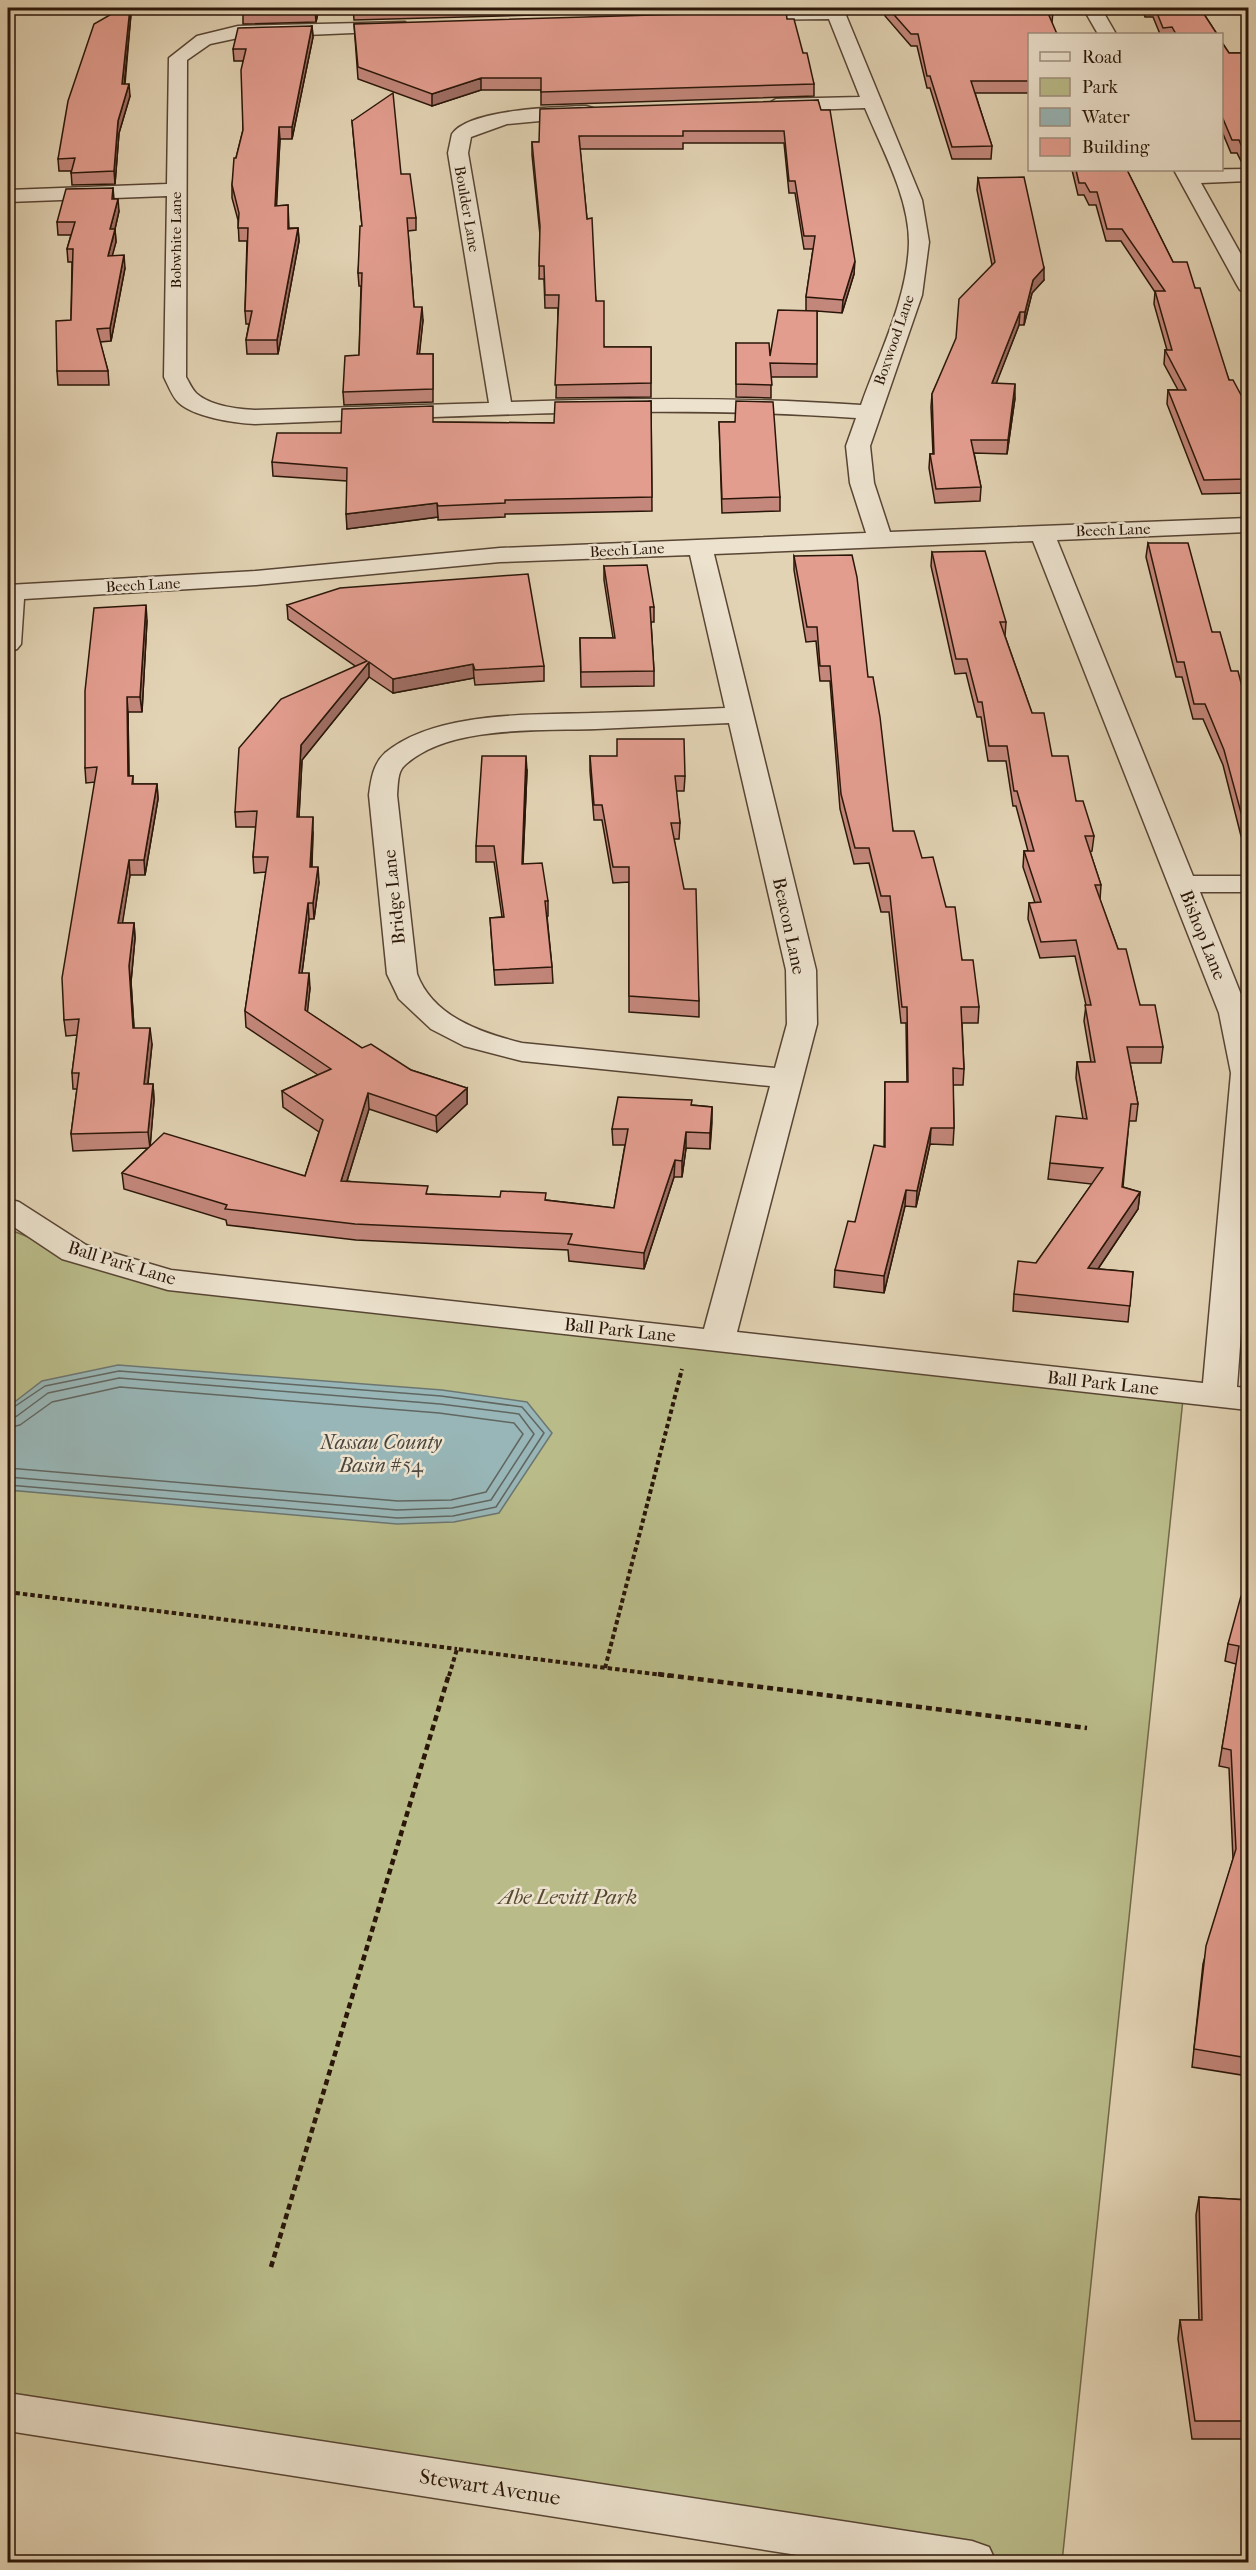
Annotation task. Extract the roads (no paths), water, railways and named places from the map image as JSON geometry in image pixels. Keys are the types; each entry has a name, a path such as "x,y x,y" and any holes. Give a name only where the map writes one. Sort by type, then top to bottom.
{"street":[{"path":"1092,8 1106,33"},
{"path":"717,16 835,10"},
{"name":"Boxwood Lane","path":"835,10 912,200 920,242 911,295 858,446 862,483 880,539"},
{"name":"Bobwhite Lane","path":"419,26 238,32 194,44 178,58 176,65 175,377 186,397 215,411 255,417 712,405 869,412"},
{"path":"756,106 873,102"},
{"name":"Boulder Lane","path":"501,409 458,153 462,134 484,122 510,117 603,111"},
{"path":"1186,173 1248,175"},
{"path":"1186,173 1248,285"},
{"path":"8,196 176,190"},
{"name":"Beech Lane","path":"10,592 256,579 500,555 1248,525"},
{"name":"Bishop Lane","path":"1042,533 1234,1013 1246,1073 1234,1397"},
{"name":"Beacon Lane","path":"700,546 801,970 802,1024 789,1079 704,1339"},
{"path":"8,644 10,592"},
{"name":"Bridge Lane","path":"741,715 502,725 454,733 424,741 395,758 386,770 383,795 402,974 409,993 442,1023 475,1040 522,1052 789,1079"},
{"path":"1183,884 1248,884"},
{"name":"Ball Park Lane","path":"8,1209 74,1252 168,1280 1234,1397"},
{"name":"Stewart Avenue","path":"8,2412 849,2553 972,2562"}],"water":[{"name":"Nassau County Basin #54","path":"118,1365 442,1390 527,1402 552,1433 499,1513 454,1522 397,1524 8,1490 8,1407 42,1381"}],"park label":[{"name":"Abe Levitt Park","path":"568,1897"}]}
